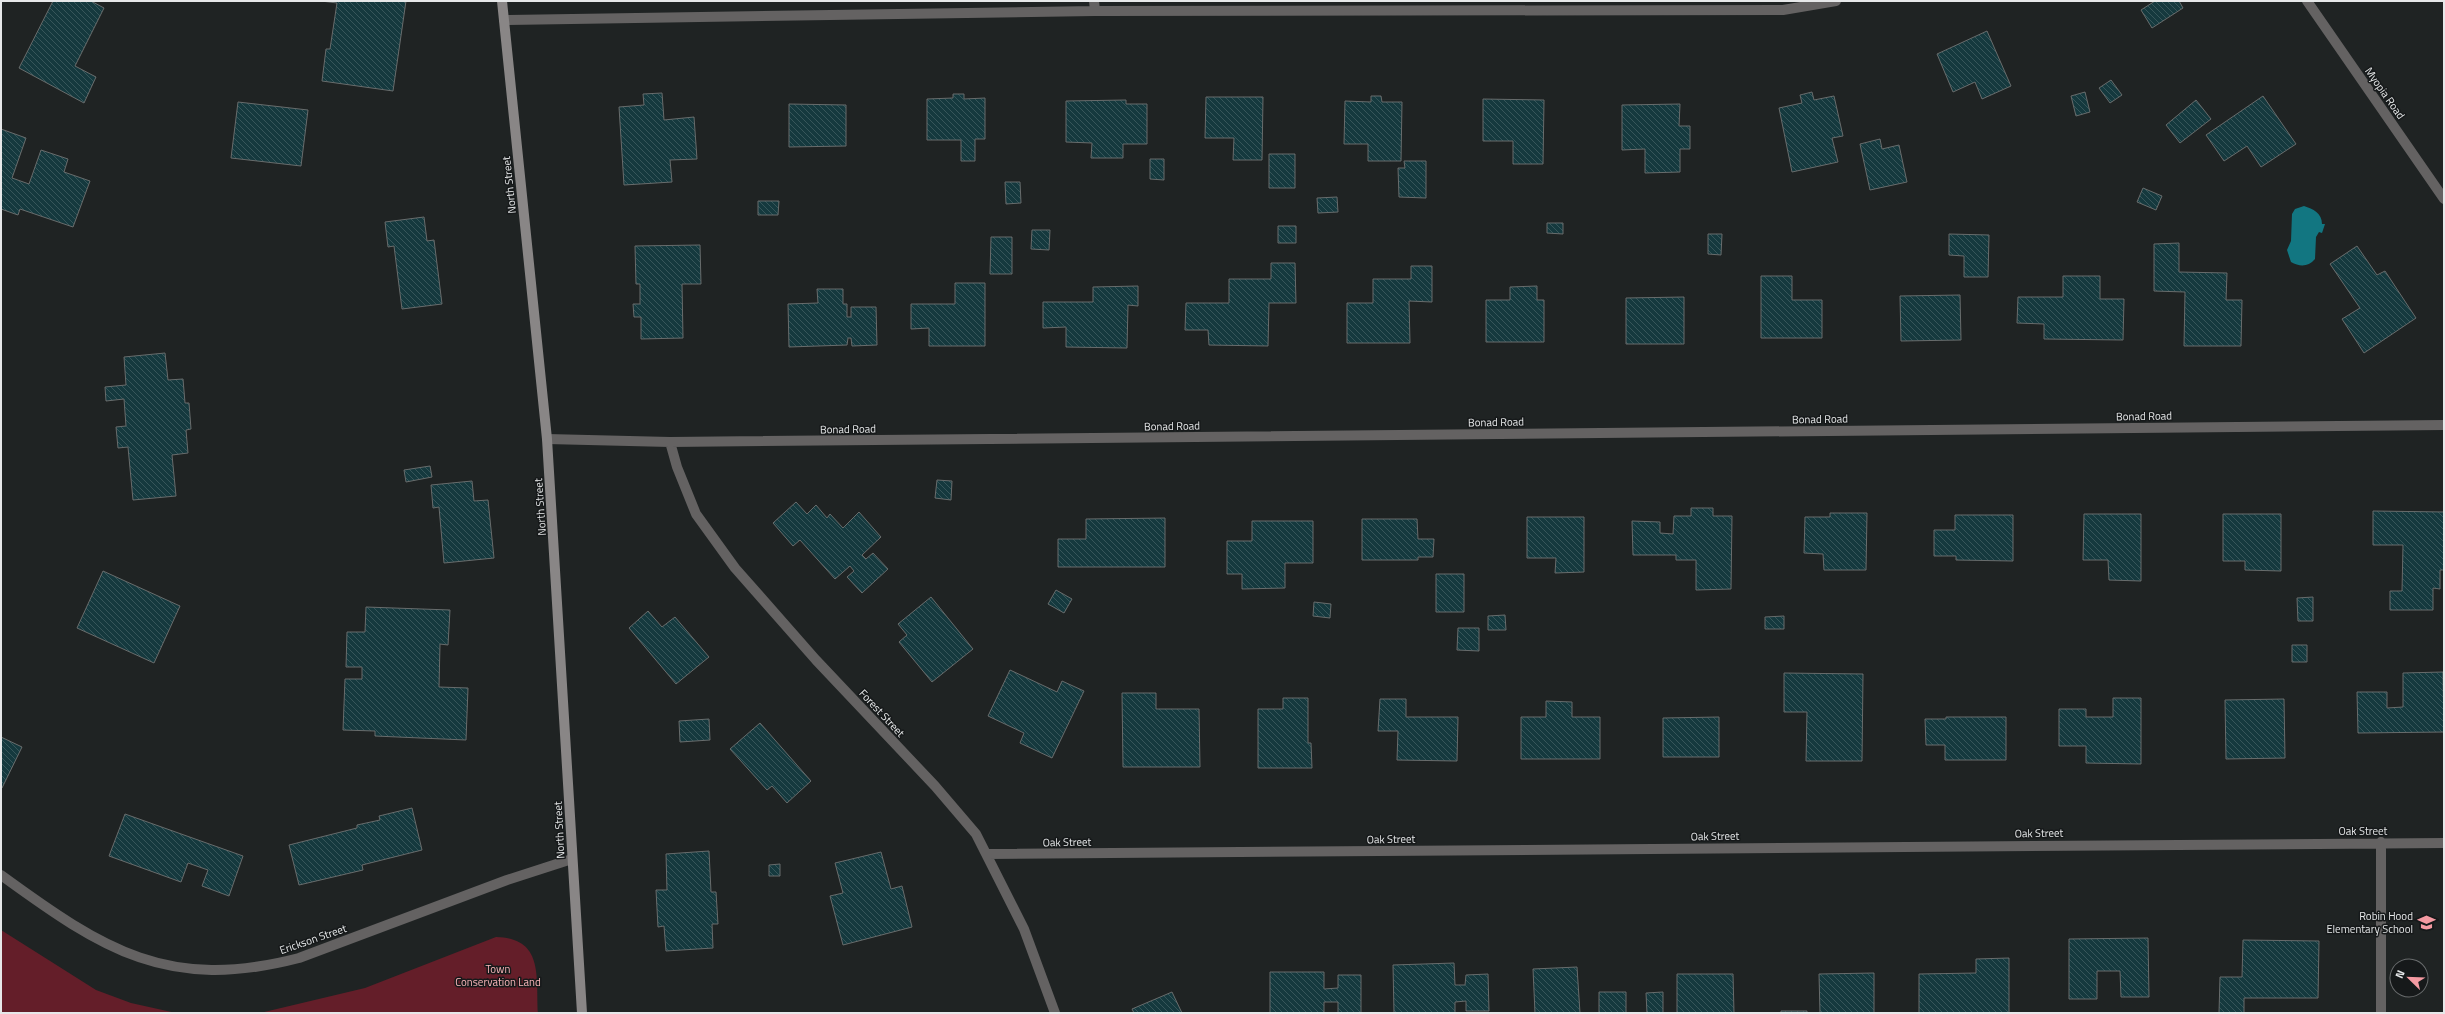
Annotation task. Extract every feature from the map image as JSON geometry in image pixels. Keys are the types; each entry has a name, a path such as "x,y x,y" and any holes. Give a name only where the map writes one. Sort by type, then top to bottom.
{"street":[{"name":"North Street","path":"502,1 547,439 582,1013"},
{"path":"504,20 1094,6 1502,5 1783,10 1836,1"},
{"name":"Myopia Road","path":"2307,1 2444,199"},
{"name":"Bonad Road","path":"547,439 670,442 2444,425"},
{"name":"Forest Street","path":"670,442 686,490 696,514 711,538 735,568 816,660 962,816 976,834 1024,929 1055,1013"},
{"path":"2380,842 2381,1013"},
{"name":"Oak Street","path":"987,854 2380,842 2444,843"},
{"name":"Erickson Street","path":"1,875 81,930 124,952 164,966 195,970 224,970 272,965 299,958 506,880 572,860"}],"green space":[{"path":"1,930 96,990 131,1003 176,1013 1,1013"},
{"name":"Town Conservation Land","path":"496,937 512,939 523,944 530,952 536,973 538,1013 260,1013 365,988"}],"water":[{"path":"2304,206 2319,214 2322,224 2325,224 2322,233 2319,232 2316,237 2315,259 2310,264 2298,265 2291,262 2287,250 2291,241 2292,214 2295,209"}],"building":[{"path":"53,1 91,1 104,8 75,66 96,77 84,103 19,68"},
{"path":"321,1 406,1 393,91 322,81 326,49 330,49 337,3"},
{"path":"2155,1 2179,1 2183,8 2152,28 2141,10"},
{"path":"1987,31 2011,86 1982,99 1975,82 1953,92 1937,54"},
{"path":"2111,80 2122,95 2110,103 2099,88"},
{"path":"1812,92 1814,100 1834,96 1843,136 1832,138 1838,162 1792,172 1779,108 1802,103 1800,95"},
{"path":"2085,92 2090,112 2076,116 2071,96"},
{"path":"662,93 664,120 694,117 697,159 670,160 672,182 624,185 619,107 644,105 643,94"},
{"path":"953,94 964,94 964,99 985,98 985,139 975,139 975,161 961,161 961,140 927,140 927,99 953,98"},
{"path":"1371,96 1381,96 1382,102 1402,102 1401,161 1368,161 1368,144 1344,144 1345,101 1371,102"},
{"path":"2263,96 2296,144 2261,167 2247,146 2224,161 2206,135"},
{"path":"1206,97 1263,97 1262,160 1233,160 1234,138 1205,138"},
{"path":"1483,99 1544,100 1543,164 1513,164 1513,141 1483,141"},
{"path":"1126,100 1126,104 1147,104 1147,144 1123,144 1123,158 1091,158 1092,143 1066,142 1066,101"},
{"path":"2196,100 2211,119 2180,143 2166,125"},
{"path":"238,102 308,110 301,166 231,158"},
{"path":"789,104 846,105 846,146 789,147"},
{"path":"1680,104 1679,126 1690,126 1690,149 1680,149 1680,172 1645,173 1645,149 1622,150 1622,105"},
{"path":"1,129 26,138 12,178 29,184 41,150 68,159 64,172 90,181 73,227 20,209 18,215 1,209"},
{"path":"1880,139 1882,149 1899,145 1907,182 1870,190 1860,144"},
{"path":"1269,154 1295,154 1295,188 1269,188"},
{"path":"1150,159 1164,159 1164,180 1150,179"},
{"path":"1404,161 1426,161 1426,198 1399,197 1398,168 1405,168"},
{"path":"1005,182 1020,182 1021,203 1006,204"},
{"path":"2143,188 2162,196 2156,210 2137,202"},
{"path":"1337,197 1338,212 1318,213 1317,198"},
{"path":"758,201 779,201 778,215 758,215"},
{"path":"424,217 427,241 434,240 442,304 402,309 394,246 388,247 385,222"},
{"path":"1547,223 1563,223 1563,234 1547,233"},
{"path":"1278,226 1296,226 1296,243 1278,243"},
{"path":"1032,230 1050,230 1049,250 1031,249"},
{"path":"1708,234 1722,234 1721,255 1708,254"},
{"path":"1949,234 1989,235 1988,277 1964,277 1964,256 1949,255"},
{"path":"991,237 1012,237 1012,274 990,274"},
{"path":"2179,243 2179,272 2227,273 2226,300 2242,300 2241,346 2184,346 2185,292 2154,291 2154,244"},
{"path":"700,245 701,284 682,284 683,338 641,339 641,317 634,317 633,304 640,304 640,284 636,284 635,246"},
{"path":"2357,246 2377,275 2385,271 2416,318 2364,353 2342,319 2360,308 2330,264"},
{"path":"1271,263 1295,263 1296,303 1269,303 1268,346 1209,345 1208,330 1185,330 1186,303 1229,303 1229,279 1271,279"},
{"path":"1411,266 1432,266 1432,302 1409,301 1410,343 1347,343 1347,303 1373,303 1373,279 1411,279"},
{"path":"1761,276 1792,276 1792,300 1822,300 1822,338 1761,338"},
{"path":"2063,276 2100,276 2100,299 2124,299 2123,340 2044,339 2044,324 2017,323 2018,297 2063,297"},
{"path":"955,283 985,283 985,346 929,346 929,328 911,329 911,304 955,304"},
{"path":"1138,286 1138,306 1128,305 1127,348 1066,347 1066,327 1043,328 1043,302 1093,302 1093,287"},
{"path":"1537,286 1537,300 1544,300 1544,342 1486,342 1486,300 1510,300 1510,287"},
{"path":"817,289 843,289 843,304 847,304 847,317 851,317 851,307 876,307 877,345 852,346 851,338 848,338 847,345 789,347 788,304 818,303"},
{"path":"1960,295 1961,340 1901,341 1900,296"},
{"path":"1684,297 1684,344 1626,344 1626,298"},
{"path":"165,353 168,380 183,379 185,403 189,403 191,429 186,430 188,453 172,455 176,496 133,500 128,447 118,448 116,427 126,426 124,399 106,401 105,387 126,385 124,357"},
{"path":"430,466 432,477 406,482 404,470"},
{"path":"937,480 952,481 951,500 935,498"},
{"path":"472,481 474,501 488,500 494,558 444,563 439,507 433,508 431,485"},
{"path":"796,502 807,514 816,505 827,518 830,514 843,528 859,512 881,537 862,555 866,559 873,553 888,569 862,593 847,577 854,571 850,566 835,579 800,540 793,546 773,523"},
{"path":"1691,508 1713,508 1713,516 1732,516 1731,589 1696,590 1696,560 1676,560 1676,555 1633,555 1632,521 1660,522 1660,533 1673,534 1674,516 1691,516"},
{"path":"2373,511 2444,512 2444,570 2440,570 2440,589 2433,588 2433,610 2390,610 2390,591 2402,591 2403,545 2373,545"},
{"path":"1830,513 1867,513 1866,570 1824,570 1823,554 1804,553 1805,517 1830,517"},
{"path":"2084,514 2141,514 2141,581 2109,580 2108,560 2083,560"},
{"path":"2223,514 2281,514 2281,571 2245,570 2245,561 2223,561"},
{"path":"1955,515 2013,515 2013,561 1956,560 1956,556 1934,556 1934,530 1955,530"},
{"path":"1527,517 1584,517 1584,572 1555,573 1556,558 1527,558"},
{"path":"1165,518 1165,567 1058,567 1058,539 1086,539 1086,519"},
{"path":"1362,519 1417,519 1418,539 1434,539 1433,557 1418,557 1418,560 1362,560"},
{"path":"1252,521 1313,521 1313,563 1285,563 1285,588 1242,589 1242,574 1227,574 1227,541 1252,541"},
{"path":"103,571 180,606 154,663 77,628"},
{"path":"1436,574 1464,574 1464,612 1436,612"},
{"path":"1056,590 1072,599 1064,613 1048,604"},
{"path":"931,597 973,649 932,682 899,642 907,635 898,624"},
{"path":"2313,597 2313,621 2298,621 2297,598"},
{"path":"1314,602 1331,604 1330,618 1313,616"},
{"path":"366,607 450,610 448,645 440,644 439,687 468,688 466,740 375,736 375,731 343,730 345,679 362,679 362,667 346,667 347,632 365,632"},
{"path":"648,611 662,627 675,617 709,657 676,684 629,628"},
{"path":"1505,615 1506,630 1488,630 1488,616"},
{"path":"1784,616 1784,629 1765,629 1765,617"},
{"path":"1458,628 1479,628 1479,651 1457,650"},
{"path":"2292,645 2307,645 2307,662 2292,662"},
{"path":"1010,670 1057,692 1062,681 1084,691 1052,758 1020,743 1024,733 988,716"},
{"path":"2443,672 2444,732 2358,733 2357,692 2387,692 2387,708 2403,707 2403,673"},
{"path":"1784,673 1863,674 1862,761 1806,761 1807,712 1784,712"},
{"path":"1122,693 1156,693 1156,709 1199,709 1200,767 1123,767"},
{"path":"1283,698 1308,698 1308,743 1311,743 1312,768 1258,768 1258,709 1283,709"},
{"path":"2113,698 2141,698 2141,764 2086,763 2086,746 2059,746 2059,709 2086,709 2086,717 2113,717"},
{"path":"1380,699 1406,699 1406,717 1458,717 1457,761 1397,760 1398,731 1378,731"},
{"path":"2284,699 2285,758 2226,759 2225,700"},
{"path":"1546,701 1572,702 1572,717 1600,717 1600,759 1521,759 1521,717 1546,717"},
{"path":"1719,717 1719,757 1663,757 1663,718"},
{"path":"1946,717 2006,717 2006,760 1945,760 1945,745 1926,745 1925,719 1946,719"},
{"path":"709,719 710,740 680,742 679,721"},
{"path":"760,723 811,781 787,803 772,786 767,790 730,749"},
{"path":"1,737 22,747 2,788 1,787"},
{"path":"412,808 422,850 362,865 363,870 299,885 289,845 357,828 357,825 380,820 379,816"},
{"path":"125,814 243,856 229,896 202,886 208,870 188,863 181,882 109,856"},
{"path":"709,851 711,892 716,892 718,924 712,924 713,948 666,951 664,926 658,927 656,890 667,890 666,854"},
{"path":"881,852 891,889 902,886 912,927 843,945 830,896 843,893 835,863"},
{"path":"780,864 780,876 769,876 769,865"},
{"path":"2148,938 2149,997 2121,997 2120,971 2097,971 2097,999 2069,999 2069,939"},
{"path":"2243,940 2319,941 2318,998 2244,998 2244,1013 2219,1013 2220,977 2242,977"},
{"path":"2009,958 2009,1013 1919,1013 1919,974 1976,973 1976,959"},
{"path":"1454,963 1455,985 1465,985 1466,975 1488,974 1489,1011 1466,1011 1466,1001 1455,1002 1455,1013 1394,1013 1393,965"},
{"path":"1577,967 1580,1013 1535,1013 1533,969"},
{"path":"1270,972 1324,972 1324,989 1338,988 1338,975 1361,975 1361,1013 1338,1013 1338,1002 1324,1002 1324,1013 1270,1013"},
{"path":"1874,973 1874,1013 1820,1013 1819,974"},
{"path":"1677,974 1733,974 1734,1013 1677,1013"},
{"path":"1172,992 1182,1013 1134,1013 1132,1009"},
{"path":"1599,992 1626,992 1626,1013 1599,1013"},
{"path":"1663,992 1663,1013 1647,1013 1646,993"},
{"path":"1781,1011 1807,1011 1807,1013 1781,1013"}],"place":[{"name":"Robin Hood Elementary School","path":"2426,922"}]}
